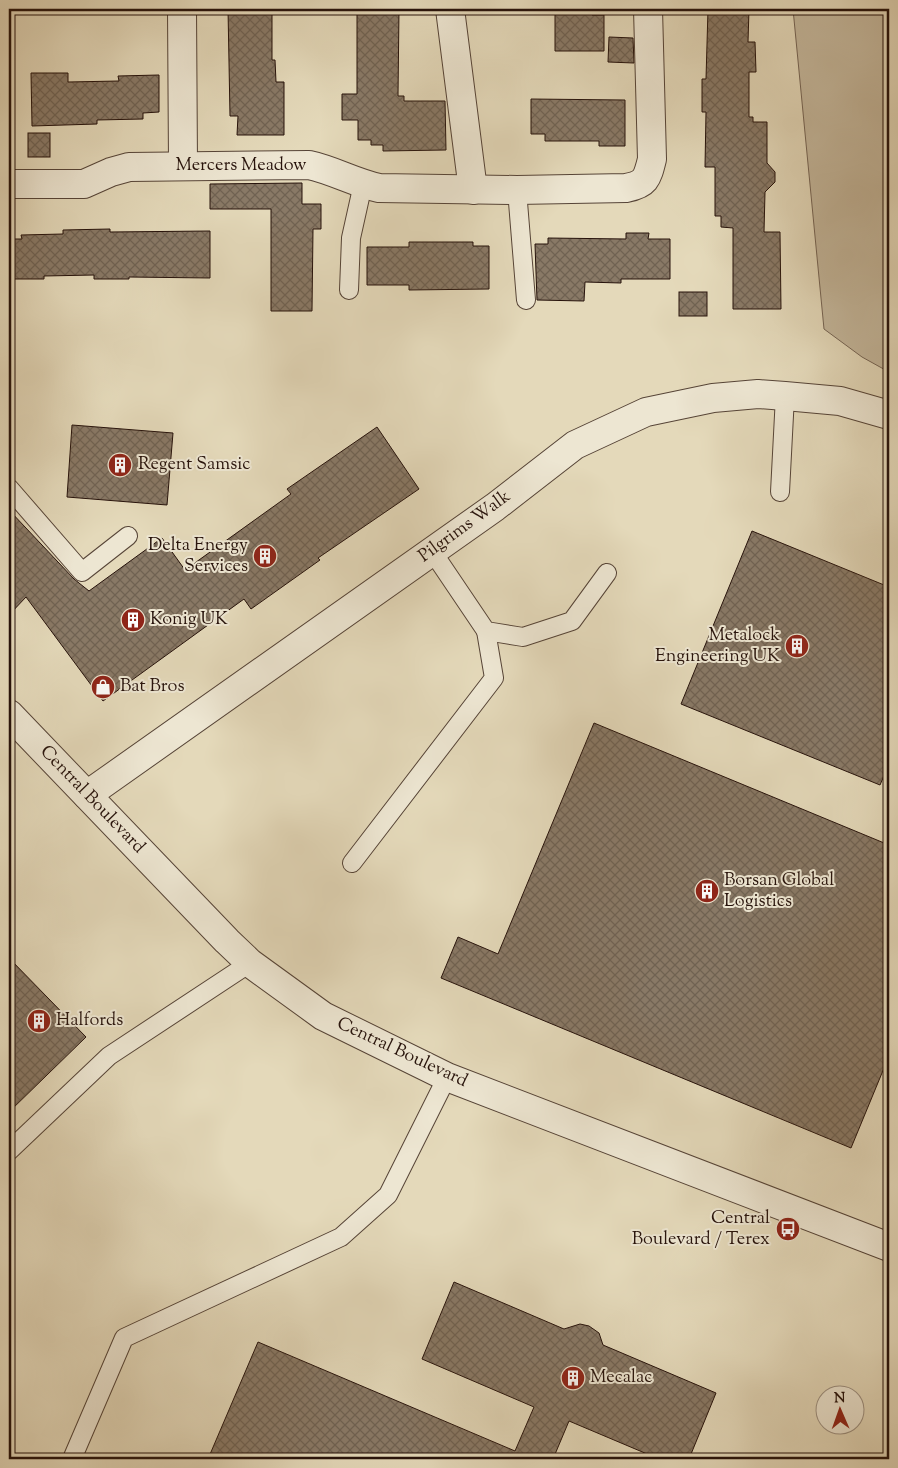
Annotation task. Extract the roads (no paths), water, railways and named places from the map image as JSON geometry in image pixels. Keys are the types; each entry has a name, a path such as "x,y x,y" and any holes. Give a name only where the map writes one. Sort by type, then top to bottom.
{"street":[{"path":"182,9 183,165"},
{"path":"450,9 473,190"},
{"name":"Mercers Meadow","path":"9,184 84,184 111,172 129,167 308,165 326,168 363,184 380,188 517,190 626,188 640,185 648,176 652,159 648,9"},
{"name":"Pilgrims Walk","path":"87,795 432,551 574,446 646,412 713,398 758,394 840,401 889,415"},
{"name":"Central Boulevard","path":"9,714 226,941 250,963 323,1016 446,1077 889,1247"}],"lane":[{"path":"348,290 351,238 363,184"},
{"path":"517,190 526,300"},
{"path":"780,492 785,396"},
{"path":"9,488 82,572 128,536"},
{"path":"352,863 494,678 486,631 432,551"},
{"path":"486,631 523,638 572,621 607,573"},
{"path":"9,1151 109,1056 250,963"},
{"path":"72,1459 124,1338 341,1237 388,1195 446,1077"}],"place":[{"name":"Regent Samsic","path":"120,465"},
{"name":"Delta Energy Services","path":"265,556"},
{"name":"Konig UK","path":"133,620"},
{"name":"Metalock Engineering UK","path":"797,646"},
{"name":"Bat Bros","path":"103,687"},
{"name":"Borsan Global Logistics","path":"707,891"},
{"name":"Halfords","path":"39,1021"},
{"name":"Central Boulevard / Terex","path":"788,1229"},
{"name":"Mecalac","path":"573,1378"}]}
